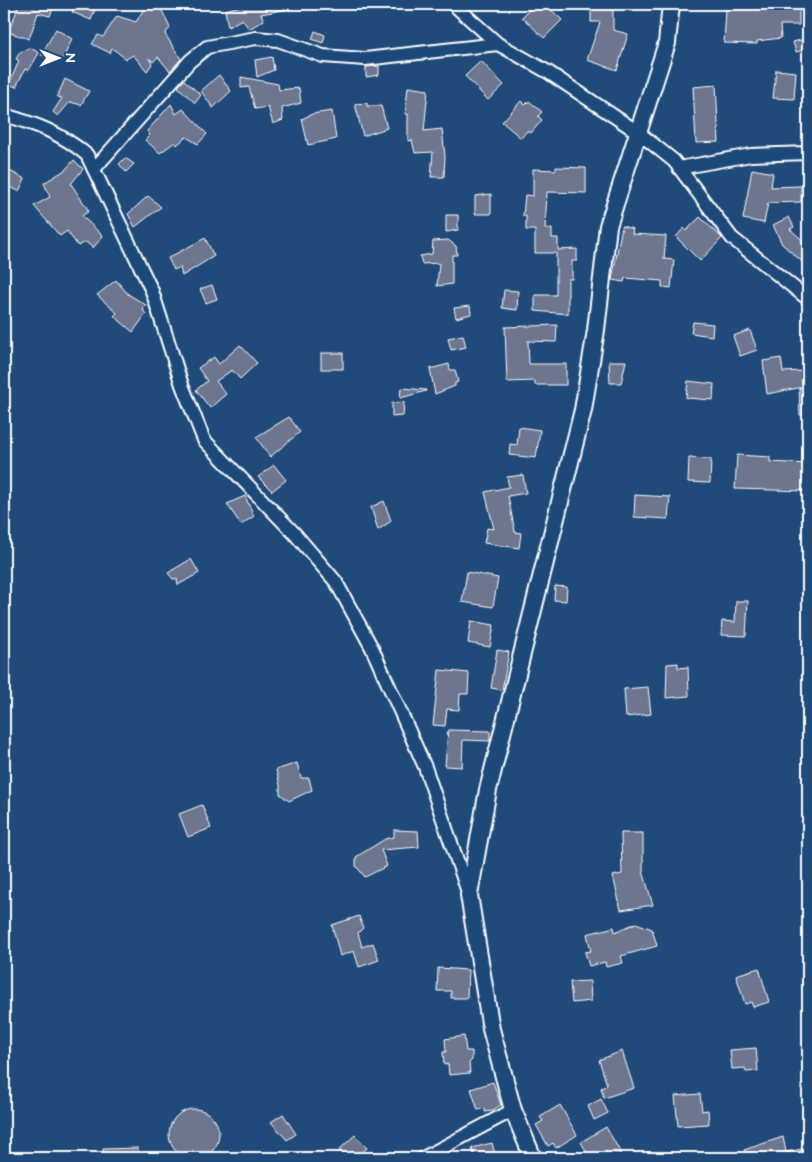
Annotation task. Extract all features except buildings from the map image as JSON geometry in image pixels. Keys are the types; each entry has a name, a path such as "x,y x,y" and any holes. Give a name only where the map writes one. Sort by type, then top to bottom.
{"street":[{"path":"453,4 498,44 548,72 639,134 679,168 732,238 808,299"},
{"path":"469,895 488,790 583,410 596,330 608,226 667,43 671,4"},
{"path":"94,169 190,61 207,48 256,38 278,40 323,56 364,59 498,44"},
{"path":"4,115 43,126 69,140 87,154 152,291 182,386 204,440 295,534 336,582 372,648 425,767 469,895 491,1029 513,1110 533,1158"},
{"path":"679,168 751,155 808,153"},
{"path":"423,1158 513,1110"}]}
